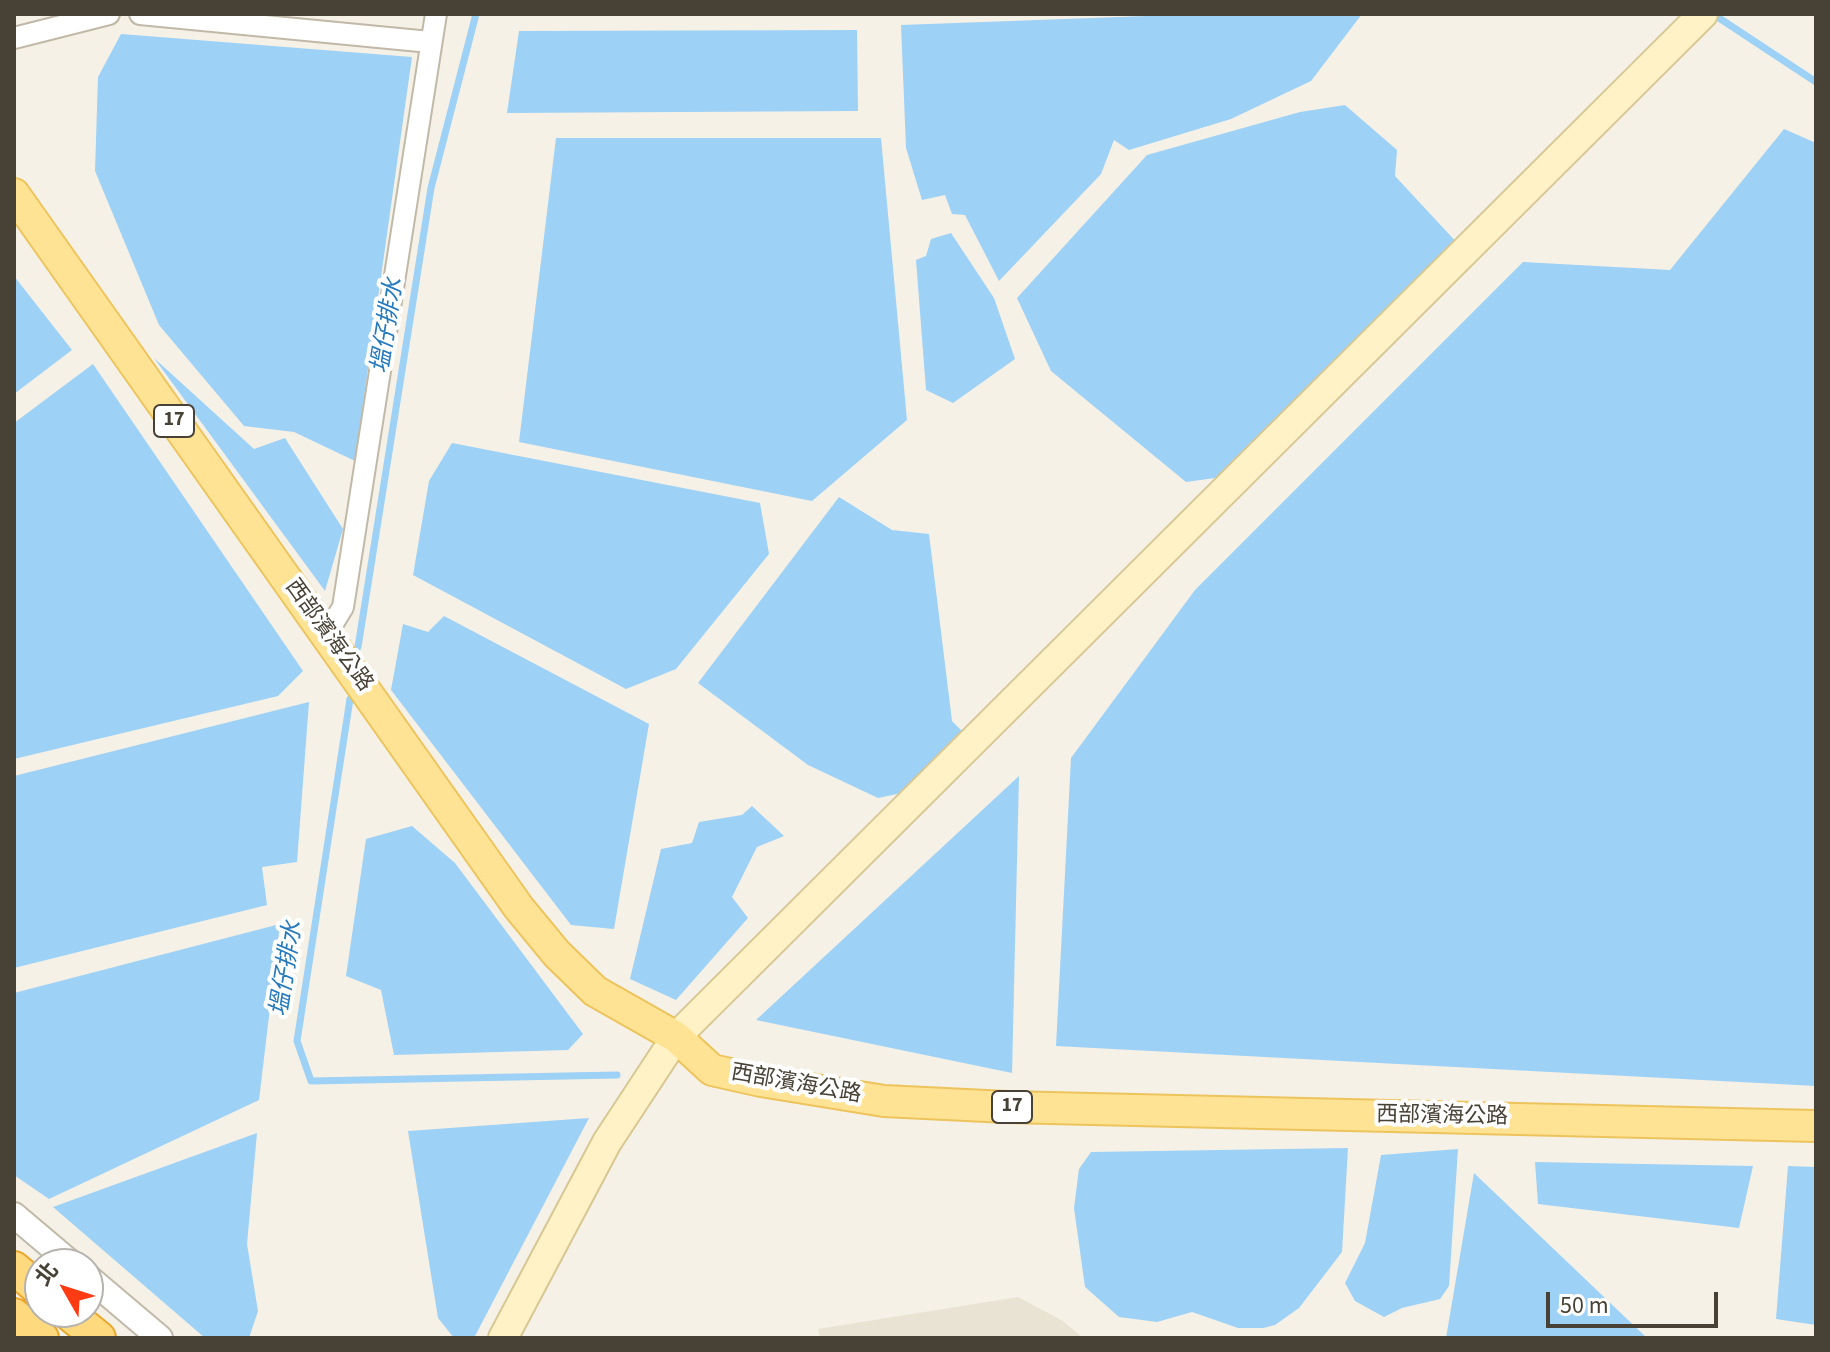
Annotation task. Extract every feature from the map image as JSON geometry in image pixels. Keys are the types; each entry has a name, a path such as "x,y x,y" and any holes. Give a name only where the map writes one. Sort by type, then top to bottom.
{"highway":[{"path":"14,1315 42,1338"}],"main road":[{"path":"508,1336 607,1142 676,1037 1703,14"},
{"name":"西部濱海公路","path":"14,194 519,908 557,954 595,991 676,1037 712,1070 884,1101 1816,1126"}],"street":[{"path":"14,38 109,14"},
{"path":"140,14 430,42"},
{"path":"326,635 343,607 436,14"},
{"path":"14,1215 53,1248"},
{"path":"104,1291 160,1338"}],"shaded area":[{"path":"1018,1297 1063,1321 1083,1338 820,1338 818,1329"}],"water":[{"path":"1201,14 1362,14 1311,81 1231,119 1129,150 1114,140 1101,174 999,281 965,215 952,214 945,195 922,200 906,148 901,25"},
{"path":"857,30 858,111 507,113 519,31"},
{"path":"121,34 412,57 355,461 294,432 244,426 159,325 95,171 98,77"},
{"path":"1345,105 1397,150 1395,176 1460,246 1229,476 1186,482 1051,371 1017,298 1147,155 1300,112"},
{"path":"1784,129 1816,143 1816,1086 1056,1046 1071,758 1195,590 1523,262 1670,270"},
{"path":"556,138 881,138 907,420 812,501 519,442"},
{"path":"951,233 994,298 1015,359 953,403 926,390 916,260 926,256 931,239"},
{"path":"14,276 72,350 14,394"},
{"path":"154,358 254,449 285,438 343,529 325,591"},
{"path":"93,364 303,671 278,696 14,759 14,423"},
{"path":"452,443 760,503 769,554 676,669 626,689 413,575 429,481"},
{"path":"839,497 892,530 929,534 952,721 964,733 902,793 878,798 808,765 698,683"},
{"path":"444,616 649,724 614,929 571,925 391,690 403,624 428,632"},
{"path":"309,702 297,862 262,867 267,905 14,968 14,776"},
{"path":"1019,776 1012,1073 756,1020"},
{"path":"752,806 784,836 757,847 732,897 748,918 676,1000 630,979 661,849 692,843 699,822 742,815"},
{"path":"412,826 455,863 583,1034 568,1050 394,1055 381,990 346,976 366,839"},
{"path":"280,924 259,1100 49,1199 14,1175 14,993"},
{"path":"589,1118 474,1338 454,1338 438,1318 408,1131"},
{"path":"257,1133 247,1244 258,1311 249,1338 205,1338 53,1207"},
{"path":"1348,1148 1342,1252 1299,1308 1275,1325 1238,1328 1192,1312 1157,1322 1119,1317 1085,1287 1074,1208 1079,1169 1091,1152"},
{"path":"1458,1149 1449,1286 1440,1299 1402,1308 1384,1317 1355,1301 1345,1283 1365,1243 1381,1155"},
{"path":"1535,1162 1753,1166 1739,1228 1538,1204"},
{"path":"1788,1166 1816,1167 1816,1325 1776,1319"},
{"path":"1474,1173 1647,1338 1446,1338"}],"waterway":[{"name":"塭仔排水","path":"358,647 431,188 476,14"},
{"path":"1713,14 1816,82"},
{"name":"塭仔排水","path":"350,699 297,1041 311,1081 617,1075"}]}
